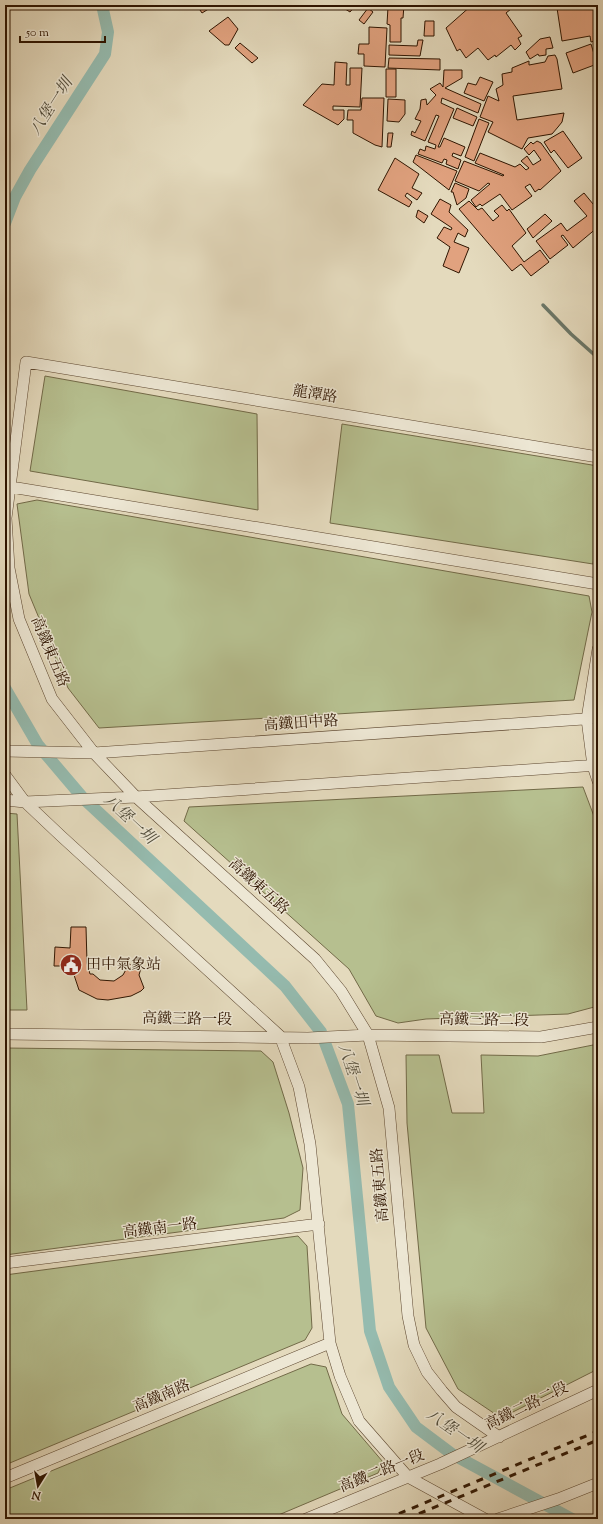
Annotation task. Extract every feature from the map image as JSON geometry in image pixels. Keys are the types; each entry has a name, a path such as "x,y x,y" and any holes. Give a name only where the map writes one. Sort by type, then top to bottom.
{"street":[{"name":"龍潭路","path":"26,362 598,457"},
{"name":"高鐵東五路","path":"26,362 7,487 6,518 9,568 19,619 52,699 94,753 136,797 315,959 341,991 368,1035 390,1108 408,1316 414,1345 427,1372 456,1407 499,1437"},
{"path":"7,487 598,584"},
{"path":"598,649 592,718 595,766 598,781"},
{"name":"高鐵田中路","path":"5,751 94,753 592,718"},
{"path":"5,800 25,802 136,797 595,766"},
{"path":"5,775 25,802 72,847 280,1036 299,1087 310,1144 330,1343 340,1376 359,1421 408,1476 486,1519"},
{"name":"高鐵三路二段","path":"368,1035 542,1037 598,1027"},
{"name":"高鐵三路一段","path":"5,1034 280,1036 308,1038 368,1035"},
{"name":"高鐵南一路","path":"5,1264 318,1224"},
{"name":"高鐵南路","path":"5,1478 330,1343"},
{"name":"高鐵二路二段","path":"469,1451 598,1390"},
{"name":"高鐵二路一段","path":"306,1519 469,1451"},
{"path":"498,1519 596,1485"}],"green space":[{"path":"45,376 257,414 258,510 30,471"},
{"path":"342,424 598,466 598,523 593,564 330,523"},
{"path":"37,500 589,596 592,612 574,700 99,728 68,688 29,594 17,504"},
{"path":"583,787 598,827 598,1006 568,1014 426,1019 398,1023 376,1016 349,969 184,821 189,807"},
{"path":"5,813 17,814 27,1010 5,1010"},
{"path":"598,1044 598,1369 501,1418 458,1389 426,1328 407,1123 406,1055 439,1055 452,1113 484,1113 481,1055 538,1056"},
{"path":"5,1048 261,1051 273,1062 289,1113 303,1168 300,1210 284,1218 5,1255"},
{"path":"298,1236 307,1246 312,1328 305,1340 5,1465 5,1275"},
{"path":"311,1364 326,1367 342,1414 383,1462 378,1473 269,1519 5,1519 5,1490"}],"building":[{"path":"207,5 215,5 202,13 200,10"},
{"path":"343,5 356,5 350,12 342,7"},
{"path":"390,5 404,5 403,18 401,18 401,42 390,42 390,25 387,24 388,7"},
{"path":"472,5 516,5 506,13 522,36 518,38 521,44 515,50 511,45 496,57 495,55 488,60 478,48 466,58 460,49 457,51 446,28"},
{"path":"576,5 598,5 598,40 591,42 590,36 562,41 557,8"},
{"path":"368,8 373,12 364,24 359,20"},
{"path":"228,17 238,29 229,45 225,45 209,31"},
{"path":"425,21 434,21 434,36 424,36"},
{"path":"369,27 387,28 385,67 364,66 364,54 358,54 359,44 369,44"},
{"path":"550,37 553,48 546,49 546,55 539,56 538,54 530,59 526,52 540,39"},
{"path":"418,40 423,40 420,56 389,55 389,45 417,46"},
{"path":"240,43 258,58 252,63 235,48"},
{"path":"591,44 597,64 573,73 566,53"},
{"path":"555,55 562,89 513,96 517,120 564,113 562,122 552,134 528,138 522,149 488,132 493,122 480,117 488,96 499,101 496,89 503,85 502,74 512,72 512,68 529,61 529,65 545,62 548,56"},
{"path":"389,58 440,59 440,70 388,68"},
{"path":"335,62 347,63 346,85 350,85 350,68 362,68 360,107 333,106 333,110 344,110 344,119 338,125 303,105 322,84 334,85"},
{"path":"386,69 396,69 396,97 386,97"},
{"path":"444,70 462,70 462,78 445,88 481,104 478,113 442,98 441,103 454,109 438,147 440,147 444,138 465,147 461,156 453,153 452,156 461,160 458,169 446,164 447,160 444,159 442,163 418,154 420,149 425,151 426,146 435,149 436,145 428,142 439,116 436,115 425,141 411,135 412,131 415,133 421,121 415,119 420,109 421,100 426,99 427,105 436,95 430,89 440,83 443,87"},
{"path":"480,77 493,82 484,101 464,93 468,83 476,85"},
{"path":"362,98 384,98 382,147 375,145 353,133 353,120 347,120 348,110 361,110"},
{"path":"388,99 405,100 405,114 399,122 387,121"},
{"path":"457,108 477,117 473,126 453,118"},
{"path":"479,119 489,123 474,161 465,157"},
{"path":"563,131 582,158 568,168 554,150 551,153 544,142"},
{"path":"388,133 393,133 391,147 387,147"},
{"path":"537,141 541,143 561,171 540,190 539,189 535,192 530,184 525,187 532,196 512,210 500,194 482,206 480,204 476,207 471,200 490,184 488,183 479,191 455,181 464,161 503,176 504,175 475,163 480,153 515,167 520,164 526,170 529,168 521,161 527,156 533,165 541,160 534,150 529,155 524,149 531,142 533,144"},
{"path":"416,155 457,171 449,190 413,162"},
{"path":"395,158 419,174 412,188 422,193 417,200 407,193 405,196 412,202 409,207 378,190"},
{"path":"455,183 469,189 466,198 457,205 453,192 451,192"},
{"path":"584,193 598,210 598,227 573,248 563,235 561,236 568,245 550,259 536,241 561,223 567,231 587,216 574,201"},
{"path":"440,199 451,205 449,212 468,230 465,237 458,233 454,242 469,248 459,273 443,266 450,247 437,238 444,227 451,230 452,228 431,214"},
{"path":"469,201 478,210 482,208 493,221 499,216 494,211 502,205 507,211 509,209 526,233 512,246 524,262 540,250 549,262 531,276 521,264 512,271 459,209"},
{"path":"418,210 428,216 424,223 416,217"},
{"path":"545,214 552,221 533,238 527,229"},
{"name":"田中氣象站","path":"71,927 86,927 87,963 90,974 93,974 100,980 114,981 123,975 129,964 141,968 139,975 144,988 131,996 108,1000 97,999 79,990 71,966 54,966 55,947 70,948"}],"waterway":[{"name":"八堡一圳","path":"5,223 15,197 30,170 105,54 108,32 102,5"},
{"path":"543,305 571,334 598,358"},
{"name":"八堡一圳","path":"5,688 38,745 83,798 285,986 321,1032 348,1104 370,1331 389,1387 416,1427 452,1454 572,1519"}],"railway":[{"path":"386,1519 598,1431"},
{"path":"406,1519 598,1440"}],"place":[{"name":"田中氣象站","path":"71,965"}]}
